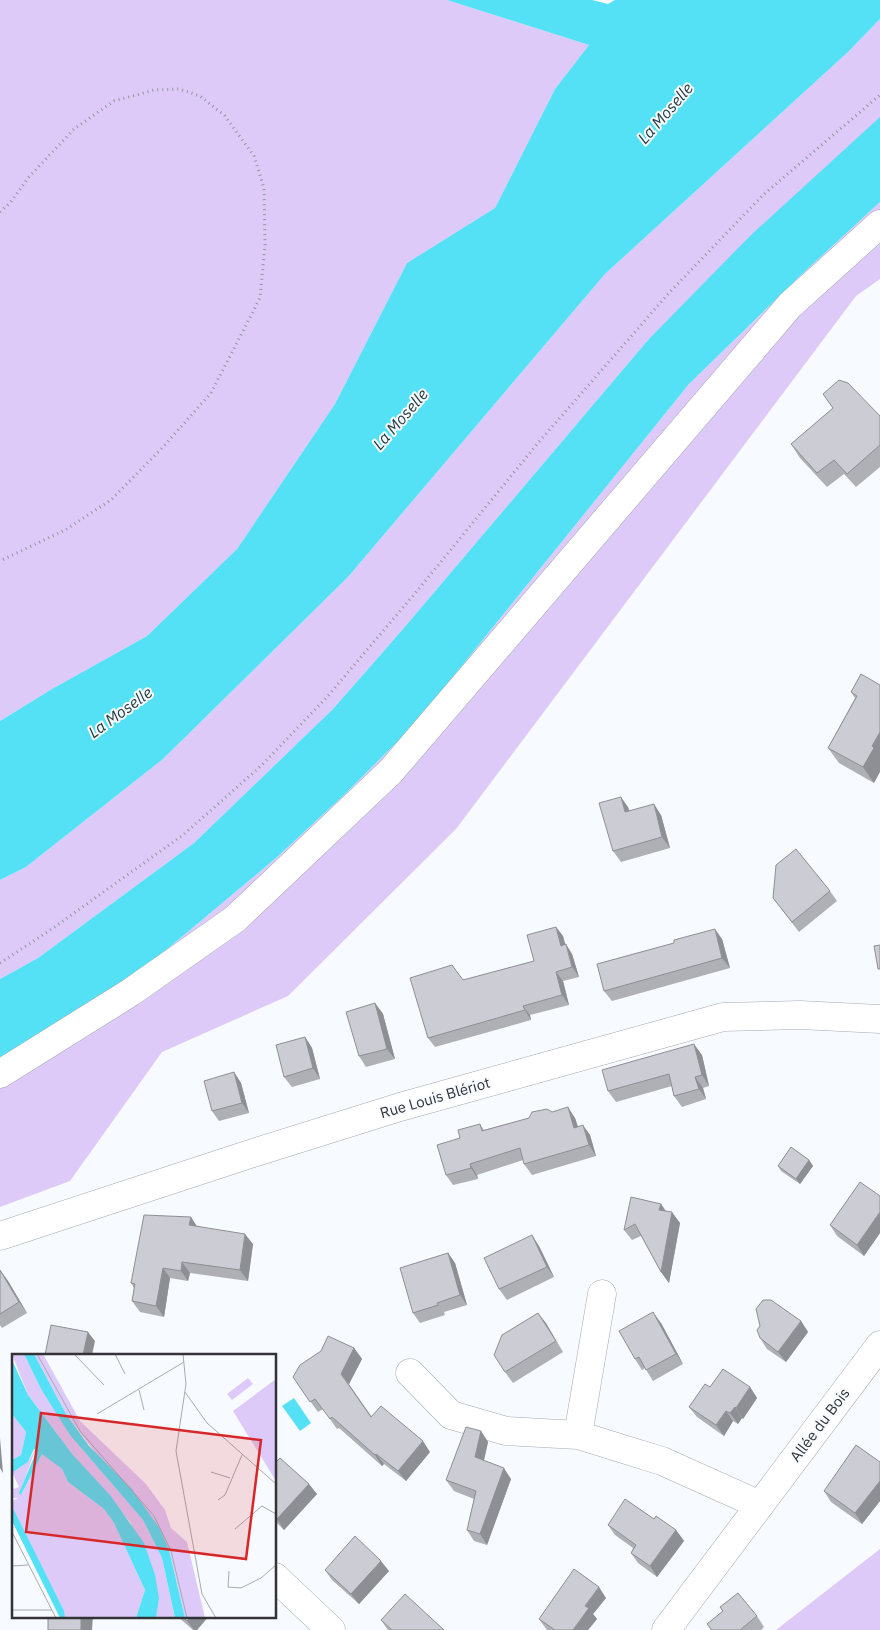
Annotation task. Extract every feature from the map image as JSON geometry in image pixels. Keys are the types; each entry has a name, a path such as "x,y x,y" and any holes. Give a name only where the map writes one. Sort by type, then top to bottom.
{"street":[{"path":"0,1074 131,992 236,919 391,771 790,304 880,224"},
{"name":"Rue Louis Blériot","path":"0,1236 400,1107 722,1017 800,1015 880,1019"},
{"path":"578,1435 602,1294"},
{"name":"Allée du Bois","path":"666,1630 880,1345"},
{"path":"410,1373 451,1415 506,1431 578,1435 662,1461 760,1505"},
{"path":"276,1578 331,1630"}],"path":[{"path":"0,212 10,204 29,177 74,129 114,101 154,90 179,89 200,96 225,116 254,156 264,188 265,245 260,298 211,393 163,447 111,500 65,530 0,561"},
{"path":"0,963 49,931 184,835 261,766 327,698 418,591 538,442 669,293 764,195 880,95"}],"shaded area":[{"path":"0,0 447,0 589,45 555,89 495,208 407,263 335,404 237,549 147,636 52,689 0,721"},
{"path":"880,19 880,118 648,340 333,709 194,843 38,958 0,979 0,880 26,867 163,759 348,577 605,274 848,52"},
{"path":"880,202 880,279 856,296 456,829 288,996 162,1052 70,1181 0,1207 0,1058 141,971 276,858 345,794 415,724 689,384 802,274"},
{"path":"880,1549 880,1630 776,1630"}],"water":[{"name":"La Moselle","path":"447,0 592,0 608,4 615,0 880,0 880,19 848,52 605,274 348,577 163,759 26,867 0,880 0,721 52,689 147,636 237,549 335,404 407,263 495,208 555,89 589,45"},
{"path":"880,117 880,202 802,274 689,384 415,724 345,794 276,858 141,971 0,1058 0,979 38,958 194,843 333,709 648,340 751,235"},
{"path":"294,1398 311,1423 300,1431 282,1406"}],"building":[{"path":"839,380 848,383 880,416 880,445 847,474 834,460 817,473 791,444 833,408 823,394"},
{"path":"861,674 880,685 880,732 872,746 874,748 863,767 828,748 857,696 851,692"},
{"path":"621,797 625,812 654,804 662,837 613,851 599,803"},
{"path":"796,849 830,891 792,922 773,898 776,865"},
{"path":"556,927 561,946 566,944 572,967 556,972 562,995 523,1006 525,1010 428,1038 410,978 452,965 463,980 534,961 527,935"},
{"path":"715,929 722,958 604,991 597,964 674,943 674,940"},
{"path":"880,945 880,969 878,969 874,946"},
{"path":"375,1003 387,1049 359,1056 346,1012"},
{"path":"305,1037 313,1068 284,1077 276,1045"},
{"path":"694,1044 702,1075 695,1077 699,1089 674,1096 669,1074 608,1091 602,1070"},
{"path":"234,1072 242,1103 212,1111 204,1081"},
{"path":"568,1107 574,1128 583,1125 589,1145 524,1164 520,1148 470,1164 471,1168 446,1175 437,1145 460,1138 458,1130 480,1124 482,1131 529,1118 532,1112 547,1109 552,1112"},
{"path":"791,1147 809,1160 796,1179 778,1166"},
{"path":"860,1182 880,1196 880,1212 857,1245 830,1225"},
{"path":"631,1197 661,1204 659,1210 672,1212 661,1272 635,1224 624,1230"},
{"path":"144,1215 191,1217 189,1225 245,1234 240,1270 182,1262 181,1271 163,1268 156,1306 132,1301 135,1284 131,1283"},
{"path":"532,1235 547,1267 499,1289 484,1258"},
{"path":"448,1253 460,1295 413,1313 400,1268"},
{"path":"0,1270 19,1302 0,1314"},
{"path":"763,1300 771,1300 801,1321 778,1352 760,1338 757,1330 760,1326 756,1309"},
{"path":"653,1312 676,1354 646,1370 639,1357 635,1359 619,1331"},
{"path":"538,1313 556,1341 505,1372 494,1355 502,1335"},
{"path":"51,1325 88,1332 83,1354 45,1354"},
{"path":"328,1336 354,1348 341,1374 371,1417 381,1406 423,1441 398,1471 375,1455 332,1417 330,1419 315,1399 310,1402 293,1377 300,1365 321,1351"},
{"path":"723,1369 750,1387 736,1408 730,1413 726,1411 716,1425 689,1407 705,1384 710,1387"},
{"path":"466,1427 481,1431 475,1457 504,1468 480,1534 467,1530 476,1491 446,1480"},
{"path":"856,1445 880,1462 880,1481 855,1513 824,1491"},
{"path":"280,1458 309,1484 277,1519 276,1518 276,1462"},
{"path":"625,1499 654,1519 656,1516 676,1530 650,1566 631,1553 636,1545 608,1525"},
{"path":"355,1536 381,1561 351,1594 325,1570"},
{"path":"574,1569 599,1587 585,1606 589,1608 573,1630 555,1630 539,1619"},
{"path":"738,1593 757,1616 740,1630 712,1630 707,1624 723,1611 720,1607"},
{"path":"405,1594 444,1630 392,1630 381,1620"},
{"path":"48,1618 81,1618 81,1630 48,1630"}]}
